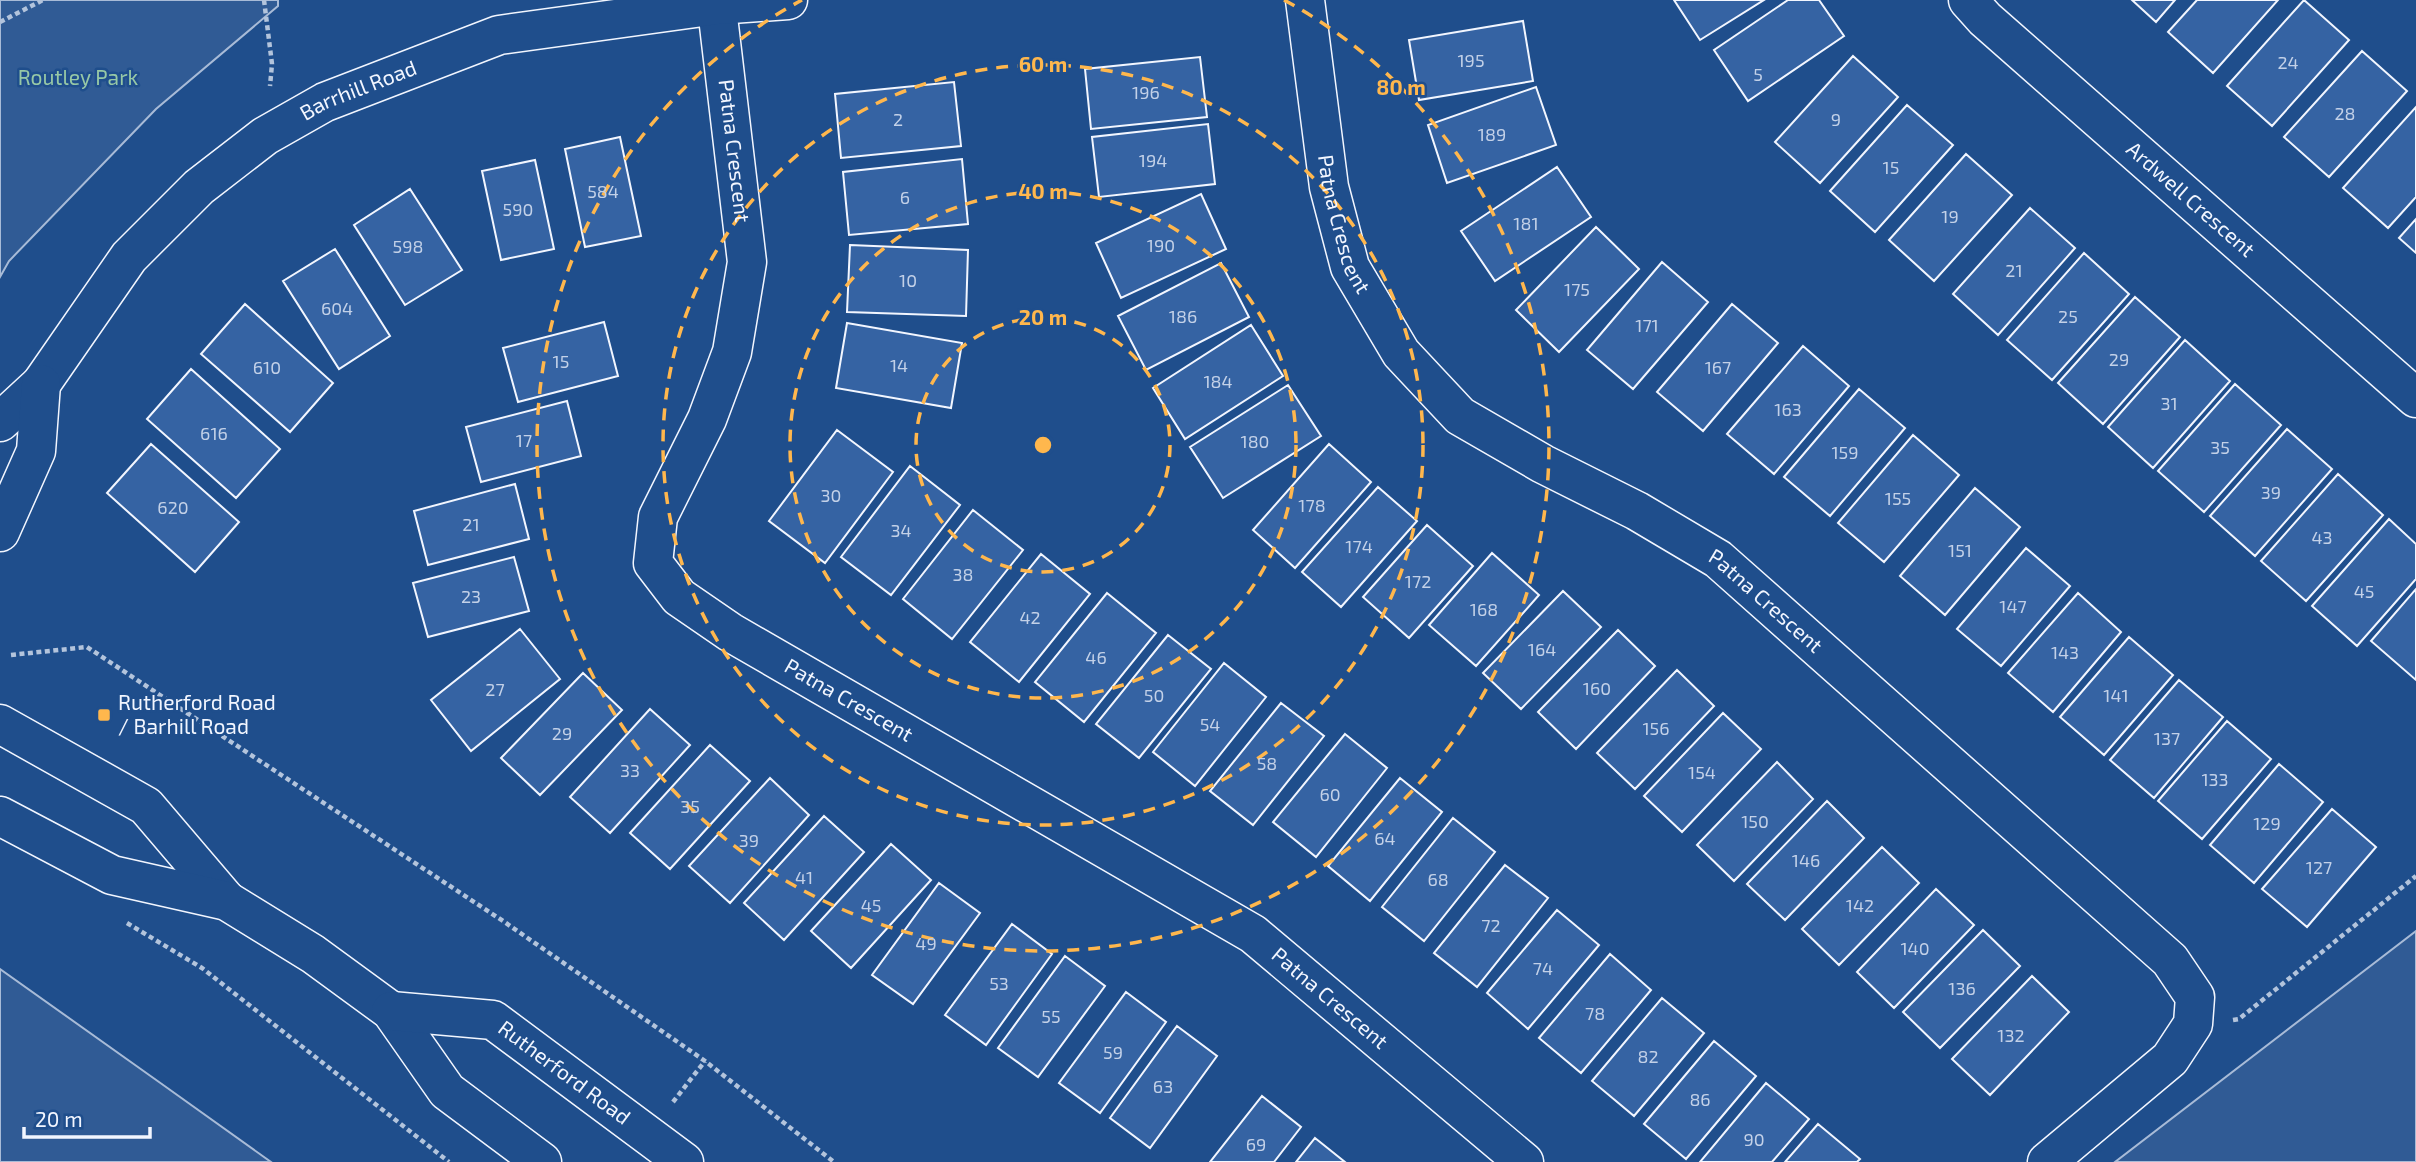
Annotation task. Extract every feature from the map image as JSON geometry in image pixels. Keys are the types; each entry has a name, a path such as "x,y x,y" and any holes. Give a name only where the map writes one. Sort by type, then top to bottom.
{"street":[{"name":"Barrhill Road","path":"0,422 41,384 129,257 199,187 265,136 325,102 499,35 717,3 788,0"},
{"name":"Patna Crescent","path":"1305,0 1328,187 1350,267 1401,353 1460,416 1543,464 1637,511 1718,559 2170,960 2195,997 2193,1024"},
{"name":"Ardwell Crescent","path":"1968,0 1985,19 2416,398"},
{"name":"Patna Crescent","path":"717,3 747,262 732,352 707,419 658,517 653,563 679,597 730,632 1253,934 1524,1162"},
{"path":"0,532 36,452 41,384"},
{"path":"0,724 146,806 227,901 313,954 391,1011 447,1090 542,1162"},
{"path":"0,816 112,875 227,901"},
{"name":"Rutherford Road","path":"391,1011 493,1020 684,1162"},
{"path":"2047,1162 2171,1059 2193,1024"}],"path":[{"path":"0,22 43,0"},
{"path":"264,0 272,64 265,136"},
{"path":"10,655 87,647 503,921 705,1061 834,1162"},
{"path":"2193,1024 2239,1019 2416,876"},
{"path":"119,917 202,968 449,1162"}],"shaded area":[{"name":"Routley Park","path":"0,0 278,0 278,6 156,109 9,261 0,277"},
{"path":"2416,931 2416,1162 2115,1162"},
{"path":"0,969 159,1082 271,1162 0,1162"}],"building":[{"path":"1674,0 1764,0 1700,40"},
{"path":"1788,0 1819,0 1844,36 1748,101 1714,50"},
{"path":"2132,0 2175,0 2156,22"},
{"path":"2197,0 2278,0 2213,73 2168,32"},
{"path":"2304,0 2349,40 2272,126 2227,86"},
{"path":"1523,21 1533,81 1419,100 1409,40"},
{"path":"2362,51 2407,91 2329,177 2284,137"},
{"path":"1853,56 1898,97 1820,183 1775,142"},
{"path":"1200,57 1207,117 1091,129 1085,69"},
{"path":"954,82 961,146 841,158 835,94"},
{"path":"1536,87 1556,145 1447,183 1428,125"},
{"path":"1907,105 1953,145 1875,232 1830,191"},
{"path":"2416,107 2416,197 2388,228 2343,188"},
{"path":"1208,124 1215,184 1099,197 1092,137"},
{"path":"620,137 641,236 585,247 565,149"},
{"path":"1966,154 2012,195 1934,281 1889,240"},
{"path":"962,159 968,224 849,235 843,172"},
{"path":"535,160 554,249 501,260 482,171"},
{"path":"1557,167 1591,217 1495,281 1461,231"},
{"path":"410,189 462,270 405,305 354,225"},
{"path":"1201,194 1226,249 1121,298 1096,243"},
{"path":"2030,208 2075,248 1998,335 1953,294"},
{"path":"2416,219 2416,253 2399,238"},
{"path":"1596,227 1639,269 1559,352 1516,310"},
{"path":"850,245 968,250 966,316 847,312"},
{"path":"335,249 390,336 339,369 283,281"},
{"path":"2084,253 2129,294 2052,380 2007,340"},
{"path":"1662,262 1708,302 1633,389 1587,350"},
{"path":"1221,263 1249,317 1146,370 1118,316"},
{"path":"2135,297 2180,337 2103,424 2058,383"},
{"path":"245,304 333,383 290,432 201,354"},
{"path":"1732,304 1778,343 1703,431 1657,392"},
{"path":"604,322 618,376 518,402 503,348"},
{"path":"847,323 962,343 951,408 836,388"},
{"path":"1251,325 1283,376 1185,439 1153,388"},
{"path":"2185,340 2230,381 2153,468 2108,427"},
{"path":"1803,346 1849,386 1774,474 1727,434"},
{"path":"191,369 280,449 236,498 147,419"},
{"path":"2235,384 2281,425 2204,512 2158,471"},
{"path":"1288,385 1321,436 1223,498 1190,447"},
{"path":"1859,389 1905,428 1830,516 1784,477"},
{"path":"567,401 581,456 481,482 466,427"},
{"path":"2287,429 2332,469 2255,556 2210,516"},
{"path":"837,430 893,472 825,563 769,521"},
{"path":"1913,435 1959,475 1884,562 1838,523"},
{"path":"151,444 239,522 195,572 107,493"},
{"path":"1329,444 1371,482 1295,568 1253,530"},
{"path":"910,466 960,505 891,595 841,557"},
{"path":"2338,474 2383,515 2306,601 2261,561"},
{"path":"515,484 529,539 428,565 414,511"},
{"path":"1378,487 1417,521 1341,607 1302,572"},
{"path":"1975,488 2020,527 1945,615 1900,576"},
{"path":"973,510 1023,550 952,639 903,599"},
{"path":"2389,519 2416,544 2416,579 2357,646 2312,606"},
{"path":"1427,525 1473,566 1409,638 1363,597"},
{"path":"2026,548 2070,586 2001,666 1957,629"},
{"path":"1492,553 1539,595 1476,666 1429,625"},
{"path":"1041,554 1090,594 1019,682 970,642"},
{"path":"514,557 529,611 428,637 413,583"},
{"path":"2416,589 2416,680 2371,641"},
{"path":"1563,591 1601,627 1521,709 1483,673"},
{"path":"1107,593 1156,633 1084,722 1035,682"},
{"path":"2078,593 2121,632 2053,712 2008,673"},
{"path":"520,629 560,679 471,751 431,700"},
{"path":"1618,630 1655,666 1576,749 1538,712"},
{"path":"1168,635 1211,669 1139,758 1096,724"},
{"path":"2129,637 2173,675 2104,755 2060,717"},
{"path":"1224,663 1266,697 1195,786 1153,752"},
{"path":"1677,670 1714,706 1635,789 1597,753"},
{"path":"583,673 622,710 540,795 501,758"},
{"path":"2179,680 2223,717 2154,798 2110,760"},
{"path":"1281,703 1324,736 1253,825 1210,791"},
{"path":"650,709 690,745 610,833 570,797"},
{"path":"1723,713 1761,749 1682,832 1644,796"},
{"path":"2227,721 2271,759 2202,839 2158,801"},
{"path":"1345,734 1387,768 1316,857 1273,822"},
{"path":"710,745 750,781 670,869 630,833"},
{"path":"1777,762 1813,799 1734,881 1697,845"},
{"path":"2279,764 2323,802 2254,883 2210,845"},
{"path":"770,778 809,815 730,903 689,866"},
{"path":"1400,778 1442,812 1370,901 1328,866"},
{"path":"1827,801 1864,838 1785,920 1747,884"},
{"path":"2332,809 2376,847 2307,927 2262,889"},
{"path":"824,816 864,852 784,940 744,903"},
{"path":"1453,818 1495,852 1424,941 1382,907"},
{"path":"891,844 931,880 851,968 811,931"},
{"path":"1882,847 1919,883 1839,965 1802,929"},
{"path":"1505,865 1548,898 1477,987 1434,953"},
{"path":"939,883 980,913 913,1004 872,975"},
{"path":"1936,889 1974,925 1894,1008 1857,972"},
{"path":"1557,910 1599,945 1528,1029 1487,993"},
{"path":"1012,924 1052,954 986,1045 945,1015"},
{"path":"1983,930 2020,966 1940,1048 1903,1012"},
{"path":"1610,954 1651,990 1581,1073 1539,1038"},
{"path":"1065,956 1105,986 1038,1077 998,1048"},
{"path":"2032,976 2069,1012 1990,1095 1952,1059"},
{"path":"1126,992 1166,1022 1100,1113 1059,1083"},
{"path":"1662,998 1704,1033 1634,1116 1592,1081"},
{"path":"1177,1026 1217,1056 1150,1148 1110,1118"},
{"path":"1714,1041 1756,1076 1686,1159 1644,1124"},
{"path":"1766,1083 1809,1119 1772,1162 1700,1162"},
{"path":"1262,1096 1301,1127 1274,1162 1210,1162"},
{"path":"1818,1124 1860,1159 1857,1162 1785,1162"},
{"path":"1315,1138 1345,1162 1296,1162"}],"place":[{"name":"Rutherford Road / Barhill Road","path":"104,715"}]}
